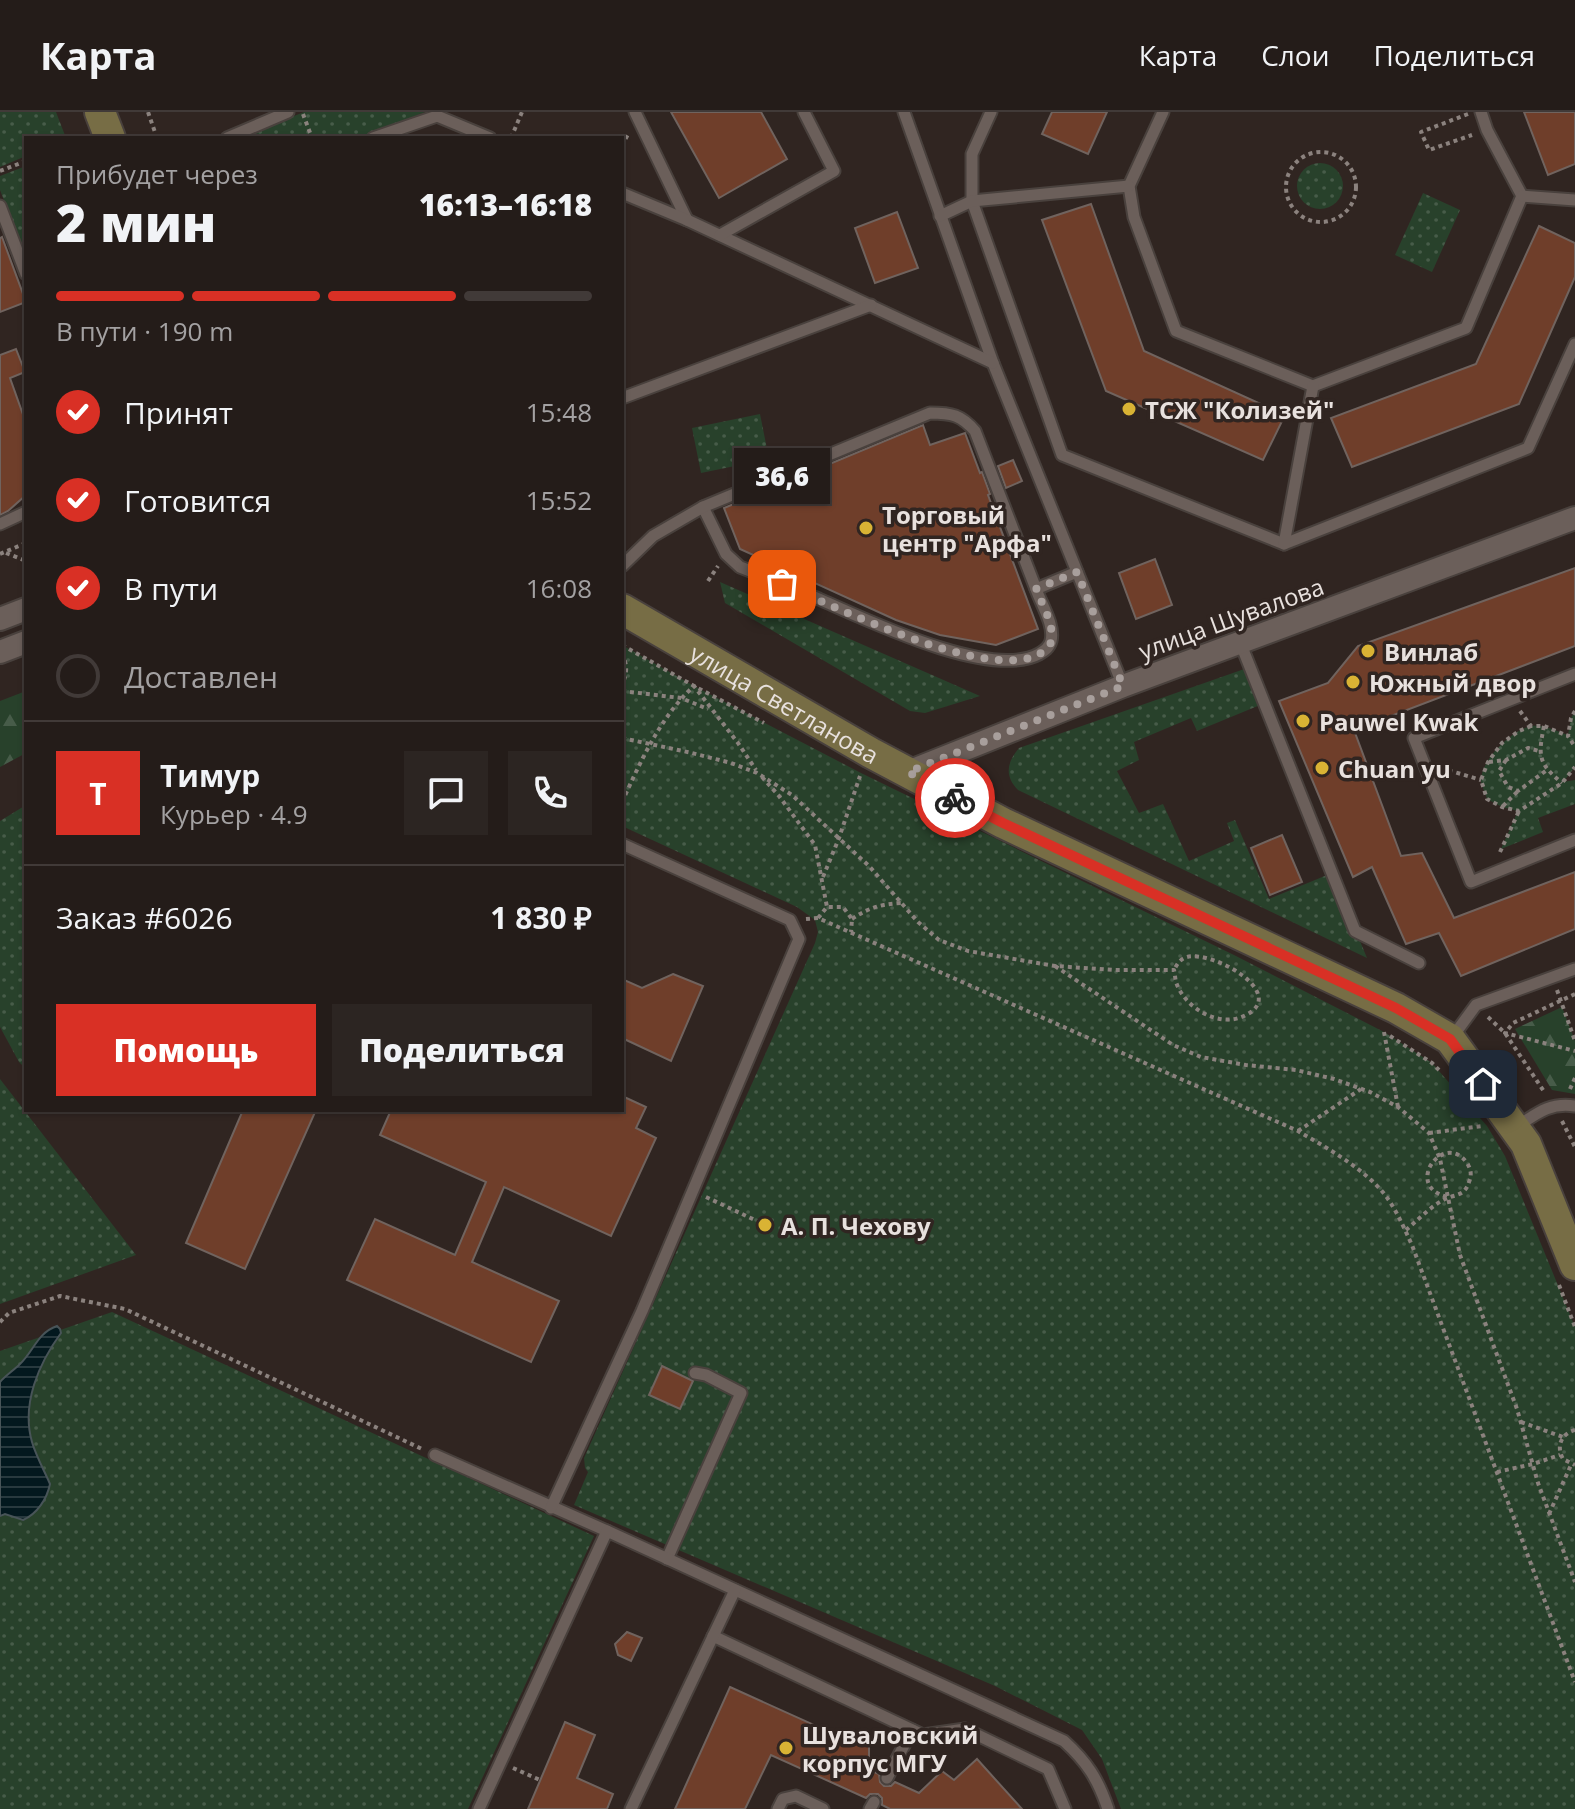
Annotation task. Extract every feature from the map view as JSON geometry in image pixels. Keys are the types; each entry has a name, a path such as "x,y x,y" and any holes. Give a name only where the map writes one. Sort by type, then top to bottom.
{"street":[{"path":"100,112 109,136"},
{"name":"улица Шувалова","path":"908,772 1123,686 1575,518"},
{"path":"0,619 24,610"},
{"name":"улица Светланова","path":"624,610 871,753 1003,823 1396,1008 1450,1039 1526,1144 1568,1226 1567,1274"},
{"path":"0,652 24,643"}],"lane":[{"path":"232,136 288,112"},
{"path":"635,112 687,220"},
{"path":"720,235 834,171 804,112"},
{"path":"904,112 993,363 1123,686"},
{"path":"991,112 972,154 972,201 1062,455 1284,544 1528,448 1575,344"},
{"path":"1163,112 1129,186 1134,217 1176,331 1313,386 1466,328 1522,196"},
{"path":"1481,112 1487,130 1522,196"},
{"path":"379,136 437,116 485,136"},
{"path":"940,216 972,201 1129,186"},
{"path":"624,194 720,235 993,363"},
{"path":"1522,196 1575,200"},
{"path":"0,206 24,269"},
{"path":"624,396 871,305"},
{"path":"1284,544 1313,386"},
{"path":"624,564 653,536 703,507 930,413 949,413 966,420 975,431 1051,629 1048,648 1036,656 1015,661 985,659 940,648 869,621 740,567 726,554 703,507"},
{"path":"0,524 24,513"},
{"path":"1036,589 1077,572"},
{"path":"1240,642 1355,931 1419,963"},
{"path":"1575,674 1414,738 1471,882 1575,840"},
{"path":"551,1508 642,1311 799,939 790,920 624,845"},
{"path":"1450,1039 1476,1005 1575,969"},
{"path":"1515,1128 1553,1105 1575,1106"},
{"path":"667,1559 741,1393 706,1375 695,1373"},
{"path":"435,1455 1064,1741 1083,1759 1108,1809"},
{"path":"480,1809 607,1531"},
{"path":"631,1809 735,1590"},
{"path":"713,1636 923,1735 965,1729 1048,1769 1065,1809"},
{"path":"887,1778 912,1730"},
{"path":"778,1809 783,1799 796,1796 823,1809"}],"path":[{"path":"148,112 156,136"},
{"path":"302,112 311,136"},
{"path":"512,136 522,112"},
{"path":"1474,112 1421,132 1429,150 1487,130"},
{"path":"1322,152 1342,159 1354,177 1355,188 1348,208 1330,220 1319,222 1299,214 1287,196 1286,185 1293,165 1311,153 1322,152"},
{"path":"0,171 24,162"},
{"path":"2,553 24,544"},
{"path":"2,553 24,560"},
{"path":"624,646 763,722"},
{"path":"624,658 627,673 624,680"},
{"path":"624,798 649,744 681,698 694,686"},
{"path":"694,686 757,773 779,796 815,845 827,907 818,918"},
{"path":"624,691 681,698 711,710"},
{"path":"1503,703 1522,712 1531,726"},
{"path":"1568,736 1575,711"},
{"path":"1519,811 1487,799 1481,780 1488,762 1502,743 1531,726 1544,726 1568,736 1575,747"},
{"path":"1544,726 1539,751 1547,770 1562,783"},
{"path":"624,738 731,763 757,773 792,795 869,866 918,922 939,940 968,951 1055,966 1174,970"},
{"path":"1488,762 1506,760 1528,748 1539,751"},
{"path":"1506,760 1499,771 1508,787 1518,791"},
{"path":"1424,763 1481,780"},
{"path":"1489,874 1519,811 1562,783 1575,767"},
{"path":"1502,807 1547,770"},
{"path":"822,879 861,773"},
{"path":"852,919 866,909 901,903"},
{"path":"827,907 843,907 852,919 851,933"},
{"path":"790,920 818,918 1298,1131 1358,1169 1381,1191 1405,1231 1575,1682"},
{"path":"1198,956 1221,962 1245,977 1258,991 1259,1002 1253,1011 1242,1018 1228,1020 1213,1017 1198,1011 1185,998 1176,982 1174,970 1178,962 1186,957 1198,956"},
{"path":"1055,966 1173,1045 1201,1057 1296,1070 1334,1079 1398,1107 1429,1133 1438,1156 1460,1255 1575,1582"},
{"path":"1553,977 1575,1041"},
{"path":"1505,1033 1513,1023 1575,994"},
{"path":"1476,1005 1505,1033 1553,1105 1575,1147"},
{"path":"1398,1107 1384,1032 1432,1063 1442,1074"},
{"path":"1505,1033 1575,1051"},
{"path":"1298,1131 1361,1089"},
{"path":"1429,1133 1487,1126 1478,1115"},
{"path":"1405,1231 1448,1197 1466,1189 1470,1169 1461,1157 1454,1154 1438,1156 1429,1166 1427,1180 1435,1192 1448,1197"},
{"path":"693,1191 757,1221"},
{"path":"1567,1274 1575,1327"},
{"path":"0,1322 9,1313 60,1296 125,1309 435,1455"},
{"path":"1521,1422 1563,1437"},
{"path":"1560,1455 1563,1437 1575,1430"},
{"path":"1497,1472 1560,1455"},
{"path":"1549,1514 1573,1465 1560,1455"},
{"path":"501,1762 540,1780"}],"green space":[{"path":"0,112 56,112 65,136 24,136 24,157 0,167"},
{"path":"304,112 425,112 365,136 245,136"},
{"path":"1320,163 1336,170 1343,186 1336,202 1320,209 1304,202 1297,186 1304,170"},
{"path":"24,167 24,253 0,190 0,176"},
{"path":"1423,193 1460,210 1432,272 1395,255"},
{"path":"760,414 769,459 701,473 692,428"},
{"path":"720,582 980,696 925,713 910,711 725,603"},
{"path":"624,646 861,773 1236,956 1384,1032 1432,1063 1487,1126 1505,1156 1575,1327 1575,1809 1121,1809 1102,1759 1082,1730 995,1686 574,1505 588,1472 584,1458 815,943 818,932 815,920 797,907 624,827"},
{"path":"1250,667 1265,703 1197,731 1191,718 1134,742 1139,760 1117,771 1139,813 1163,804 1189,861 1234,841 1227,823 1235,820 1269,899 1332,873 1367,958 1018,790 1011,780 1010,764 1019,748"},
{"path":"24,692 24,754 0,767 0,701"},
{"path":"1575,711 1575,767 1563,782 1575,780 1575,804 1538,818 1543,832 1501,849 1518,811 1487,799 1481,780 1486,764 1515,733 1531,726 1550,728 1568,735"},
{"path":"24,806 24,1067 0,1027 0,821"},
{"path":"1562,1007 1575,1041 1575,1094 1552,1090 1515,1029"},
{"path":"0,1079 136,1255 0,1304"},
{"path":"112,1312 594,1536 468,1809 0,1809 0,1351"}],"water":[{"path":"57,1326 61,1333 39,1371 29,1413 32,1442 50,1484 49,1490 41,1505 23,1520 5,1514 0,1516 0,1382 25,1359 45,1333"}],"building":[{"path":"671,112 761,112 787,159 719,198"},
{"path":"1052,112 1107,112 1088,154 1042,134"},
{"path":"1524,112 1575,112 1575,164 1548,175"},
{"path":"1091,204 1144,351 1285,415 1263,460 1106,391 1042,220"},
{"path":"897,212 918,268 875,283 855,228"},
{"path":"1539,226 1575,243 1575,277 1519,404 1352,467 1331,418 1476,364"},
{"path":"0,238 24,303 0,312"},
{"path":"16,349 24,369 24,372 10,378 24,417 24,497 0,515 0,355"},
{"name":"Торговый центр \"Арфа\"","path":"923,425 930,445 965,433 1038,629 996,645 940,635 896,620 740,549 724,508"},
{"path":"1013,460 1022,481 1006,488 998,466"},
{"path":"1155,559 1172,605 1136,619 1119,573"},
{"path":"1575,568 1575,646 1354,730 1401,856 1422,853 1454,918 1575,872 1575,929 1461,976 1439,933 1406,944 1372,867 1353,877 1279,701 1328,683 1358,646"},
{"path":"1282,835 1302,882 1270,895 1251,848"},
{"path":"673,974 703,986 671,1061 624,1039 624,980 642,988"},
{"path":"624,1097 646,1107 636,1128 656,1138 611,1236 504,1187 472,1262 559,1301 531,1362 347,1280 375,1219 455,1255 486,1182 380,1135 390,1112 624,1112"},
{"path":"242,1112 315,1112 245,1269 186,1243"},
{"path":"662,1366 693,1381 680,1409 649,1395"},
{"path":"627,1632 642,1638 631,1661 618,1655 615,1644"},
{"name":"Шуваловский корпус МГУ","path":"730,1687 836,1735 847,1731 869,1741 869,1770 879,1774 884,1786 895,1782 919,1793 942,1771 954,1780 977,1759 1022,1809 890,1809 882,1805 878,1794 870,1794 866,1798 771,1755 745,1809 675,1809"},
{"path":"565,1722 595,1735 577,1778 613,1794 607,1809 528,1809"}],"way so far":[{"path":"782,584 940,648 985,659 1015,661 1036,656 1048,648 1051,640 1051,629 1036,589 1077,572 1123,686 908,772 955,798"}],"place":[{"name":"ТСЖ \"Колизей\"","path":"1129,409"},
{"name":"Торговый центр \"Арфа\"","path":"866,528"},
{"name":"36,6","path":"782,584"},
{"name":"Винлаб","path":"1368,651"},
{"name":"Южный двор","path":"1353,682"},
{"name":"Pauwel Kwak","path":"1303,721"},
{"name":"Chuan yu","path":"1322,768"},
{"name":"А. П. Чехову","path":"765,1225"},
{"name":"Шуваловский корпус МГУ","path":"786,1748"}],"route":[{"path":"955,798 1396,1008 1450,1039 1483,1084"}]}
